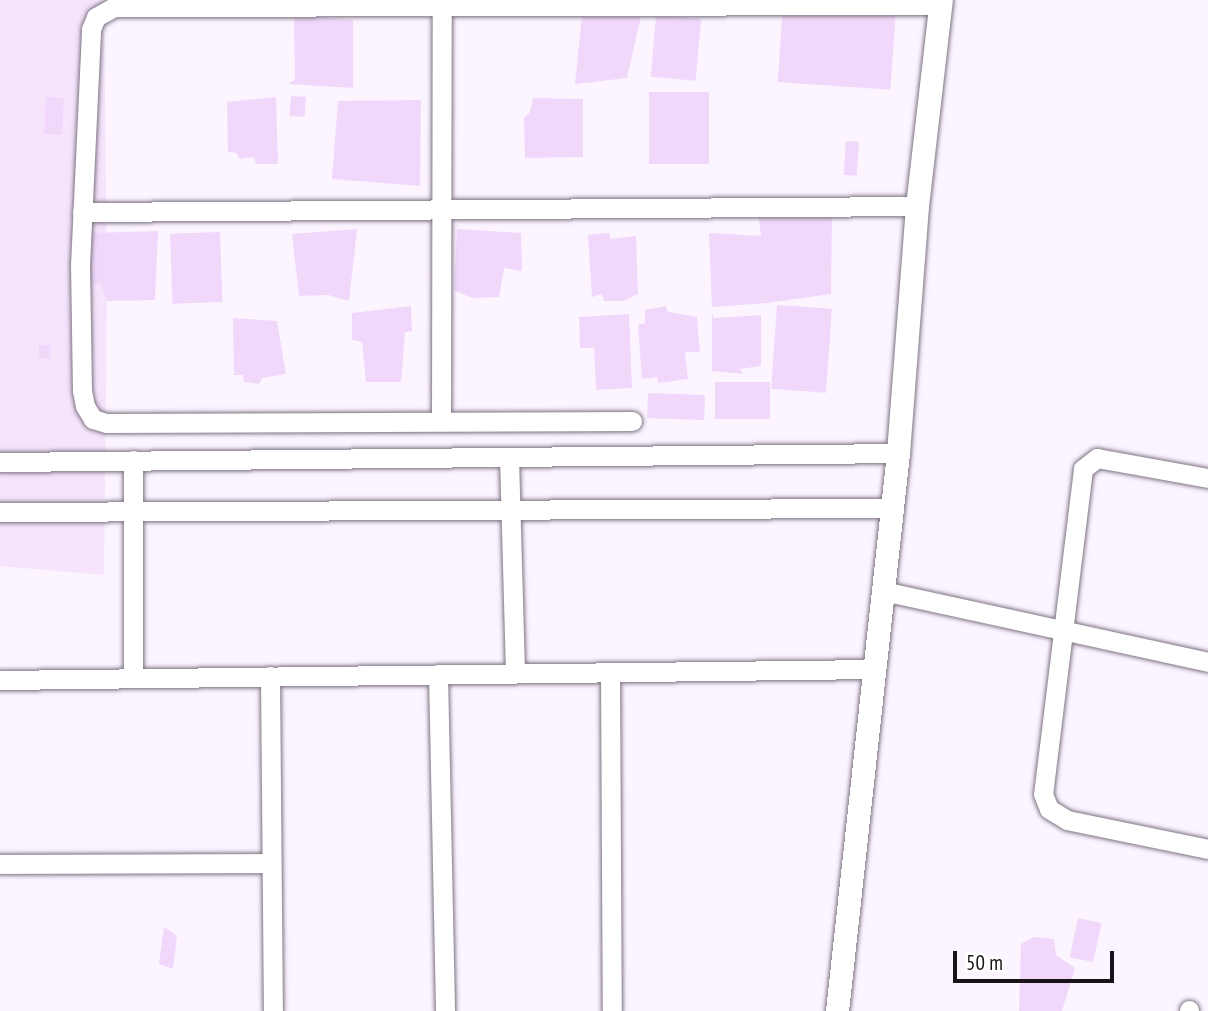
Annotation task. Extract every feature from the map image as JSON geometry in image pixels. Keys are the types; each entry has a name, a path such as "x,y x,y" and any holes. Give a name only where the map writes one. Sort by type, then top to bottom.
{"street":[{"path":"632,421 106,423 93,419 85,406 82,391 82,212 91,29 96,17 114,7 500,2 941,3 917,206 898,453 837,1011"},
{"path":"441,421 442,4"},
{"path":"82,212 917,206"},
{"path":"0,461 898,453"},
{"path":"509,457 514,673"},
{"path":"1208,478 1097,458 1083,469 1043,794 1049,809 1067,820 1208,849"},
{"path":"133,460 133,678"},
{"path":"0,512 892,508"},
{"path":"883,592 1208,662"},
{"path":"0,680 874,668"},
{"path":"610,672 612,1011"},
{"path":"438,674 445,1011"},
{"path":"270,676 273,1011"},
{"path":"0,864 271,863"}],"shaded area":[{"path":"0,0 104,0 107,301 104,575 0,566"}],"building":[{"path":"783,2 896,10 890,90 778,82"},
{"path":"642,12 627,78 575,84 582,15"},
{"path":"294,15 353,20 353,88 288,84 295,80"},
{"path":"656,15 701,19 696,81 651,77"},
{"path":"649,92 709,92 709,164 649,164"},
{"path":"291,96 306,97 305,117 290,116"},
{"path":"46,97 64,98 62,135 44,134"},
{"path":"276,97 278,164 256,164 254,157 240,159 236,153 228,152 227,102"},
{"path":"533,98 583,99 583,157 525,158 524,118 530,112"},
{"path":"421,100 420,186 332,179 338,101"},
{"path":"846,141 859,142 857,176 844,175"},
{"path":"758,213 832,214 831,294 712,307 709,233 761,236"},
{"path":"357,229 349,301 328,295 299,296 292,234"},
{"path":"457,229 521,233 522,271 504,268 499,297 472,298 454,290"},
{"path":"158,231 155,300 107,301 100,282 88,285 90,233"},
{"path":"220,232 222,302 172,304 170,234"},
{"path":"609,233 611,239 636,236 638,294 624,301 604,301 602,294 592,297 588,235"},
{"path":"777,305 832,309 826,393 771,389"},
{"path":"411,306 412,331 405,332 401,382 366,382 362,342 352,340 352,313"},
{"path":"666,306 668,312 697,317 700,352 685,352 688,379 658,383 657,377 642,379 638,325 645,323 645,310"},
{"path":"712,313 714,318 761,315 761,366 740,369 743,374 712,371"},
{"path":"629,314 632,388 596,390 594,348 580,348 579,317"},
{"path":"233,318 277,321 286,374 262,378 259,384 244,382 243,375 234,375"},
{"path":"39,345 51,345 50,359 39,358"},
{"path":"715,382 770,382 770,419 715,419"},
{"path":"648,393 705,395 704,420 647,418"},
{"path":"1078,918 1101,923 1093,962 1070,957"},
{"path":"164,927 177,936 173,969 159,964"},
{"path":"1034,937 1054,939 1056,955 1075,968 1062,1011 1019,1011 1021,944"}]}
